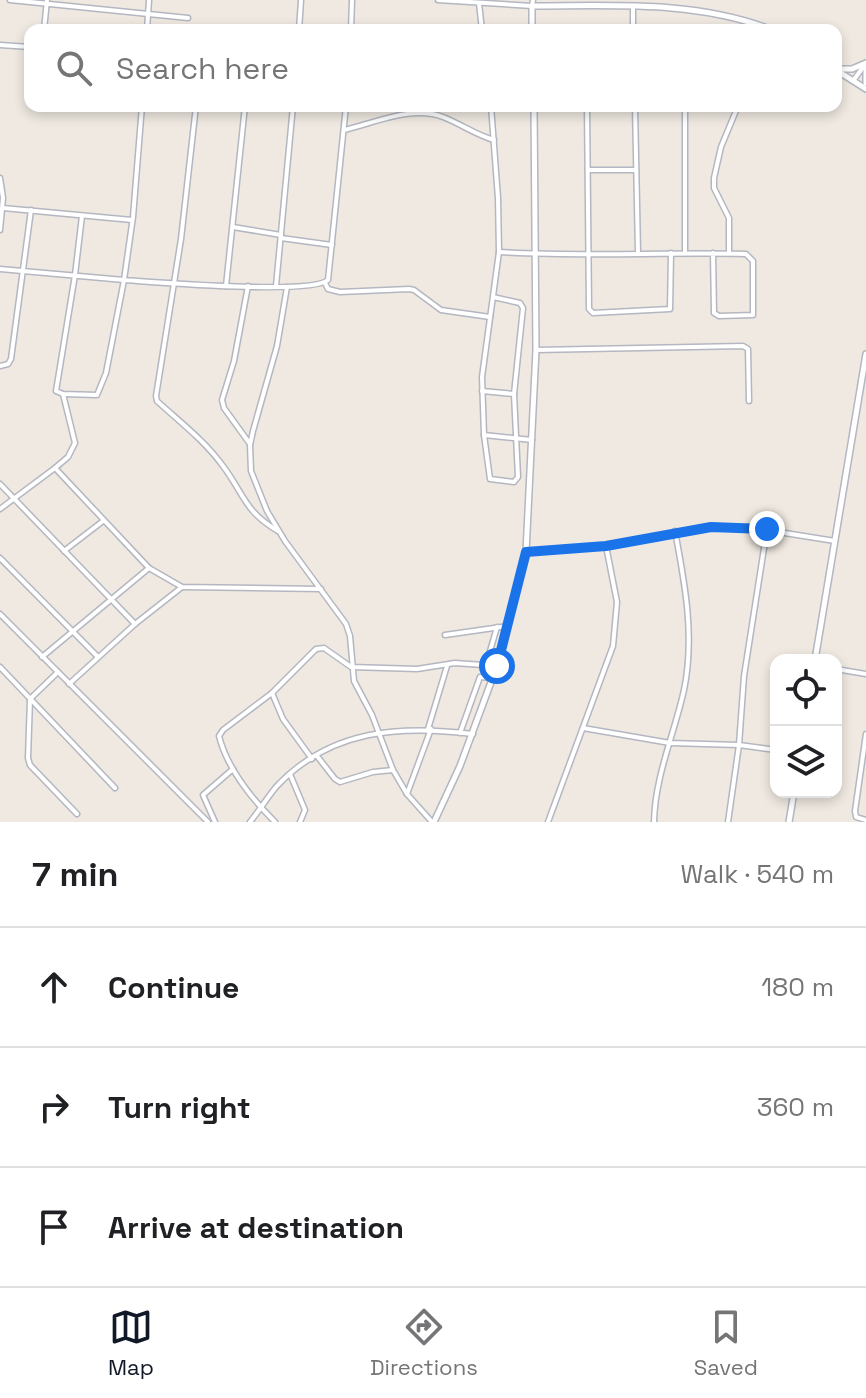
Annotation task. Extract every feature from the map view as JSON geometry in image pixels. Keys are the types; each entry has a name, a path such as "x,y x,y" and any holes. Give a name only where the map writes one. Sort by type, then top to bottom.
{"street":[{"path":"10,0 188,18"},
{"path":"147,24 149,0"},
{"path":"299,24 301,0"},
{"path":"351,24 352,0"},
{"path":"438,0 707,9 758,24"},
{"path":"44,24 46,2"},
{"path":"479,3 481,24"},
{"path":"532,3 532,24"},
{"path":"633,6 633,24"},
{"path":"0,45 24,47"},
{"path":"842,69 852,69 866,63"},
{"path":"853,81 866,63"},
{"path":"842,73 866,86 866,63"},
{"path":"82,216 56,389 63,394 92,396 100,393 116,333 133,220 142,112"},
{"path":"195,112 157,401 188,426 215,456 251,511 280,532"},
{"path":"226,286 244,112"},
{"path":"276,286 292,112"},
{"path":"325,283 329,274 346,112"},
{"path":"492,112 499,252 485,344 482,391 484,435 488,476 492,480 517,480 514,394 523,308 520,303 493,297"},
{"path":"287,287 277,346 250,445 256,488 293,555 346,624 354,681 379,732 393,770 407,794 433,822 473,734 497,666 526,552 536,350 534,112"},
{"path":"587,112 589,309 593,313 670,309 671,253"},
{"path":"635,112 638,253"},
{"path":"685,112 685,253"},
{"path":"729,253 729,218 714,188 714,178 721,147 736,112"},
{"path":"344,130 424,113 444,117 494,140"},
{"path":"588,170 636,170"},
{"path":"0,178 3,189 0,230"},
{"path":"3,208 133,220"},
{"path":"0,366 8,364 11,359 31,210"},
{"path":"233,227 332,245"},
{"path":"499,252 537,254 638,253 671,253 685,253 713,253 729,253 746,254 753,261 754,310 749,316 719,316 714,313 713,253"},
{"path":"0,269 226,286 287,287 325,283"},
{"path":"325,283 328,289 340,292 414,290 441,310 490,317"},
{"path":"248,286 234,361 222,400 224,408 250,445"},
{"path":"536,350 743,346 748,349 749,401"},
{"path":"816,654 866,354"},
{"path":"482,391 514,394"},
{"path":"0,509 68,457 75,443 63,394"},
{"path":"484,435 532,440"},
{"path":"55,468 149,568 182,587 321,589"},
{"path":"0,484 135,624"},
{"path":"64,551 104,520"},
{"path":"526,552 606,546 675,531 711,527 767,529 835,541"},
{"path":"728,822 739,745 744,676 767,529"},
{"path":"654,822 657,787 684,688 689,633 687,597 675,531"},
{"path":"550,821 613,646 616,623 614,579 606,546"},
{"path":"0,558 97,656"},
{"path":"42,657 149,568"},
{"path":"69,684 97,656 182,587"},
{"path":"0,614 208,822"},
{"path":"445,635 508,626"},
{"path":"486,665 497,627"},
{"path":"275,822 233,769 223,752 219,736 272,693 319,647 351,667 417,669 447,665 497,666"},
{"path":"407,794 447,665"},
{"path":"0,667 115,788"},
{"path":"842,670 866,674"},
{"path":"58,672 30,699 30,765 77,814"},
{"path":"460,733 480,677 492,678"},
{"path":"272,693 283,719 335,779 340,782 373,772 393,770"},
{"path":"470,705 482,708"},
{"path":"583,728 670,743 770,749"},
{"path":"250,822 275,788 290,774 349,741 379,732 429,729 473,734"},
{"path":"866,734 855,811 856,817 866,820"},
{"path":"215,822 203,795 233,769"},
{"path":"290,774 305,810 300,822"},
{"path":"789,822 793,798"}],"route":[{"path":"497,666 526,552 606,546 675,531 711,527 767,529"}]}
